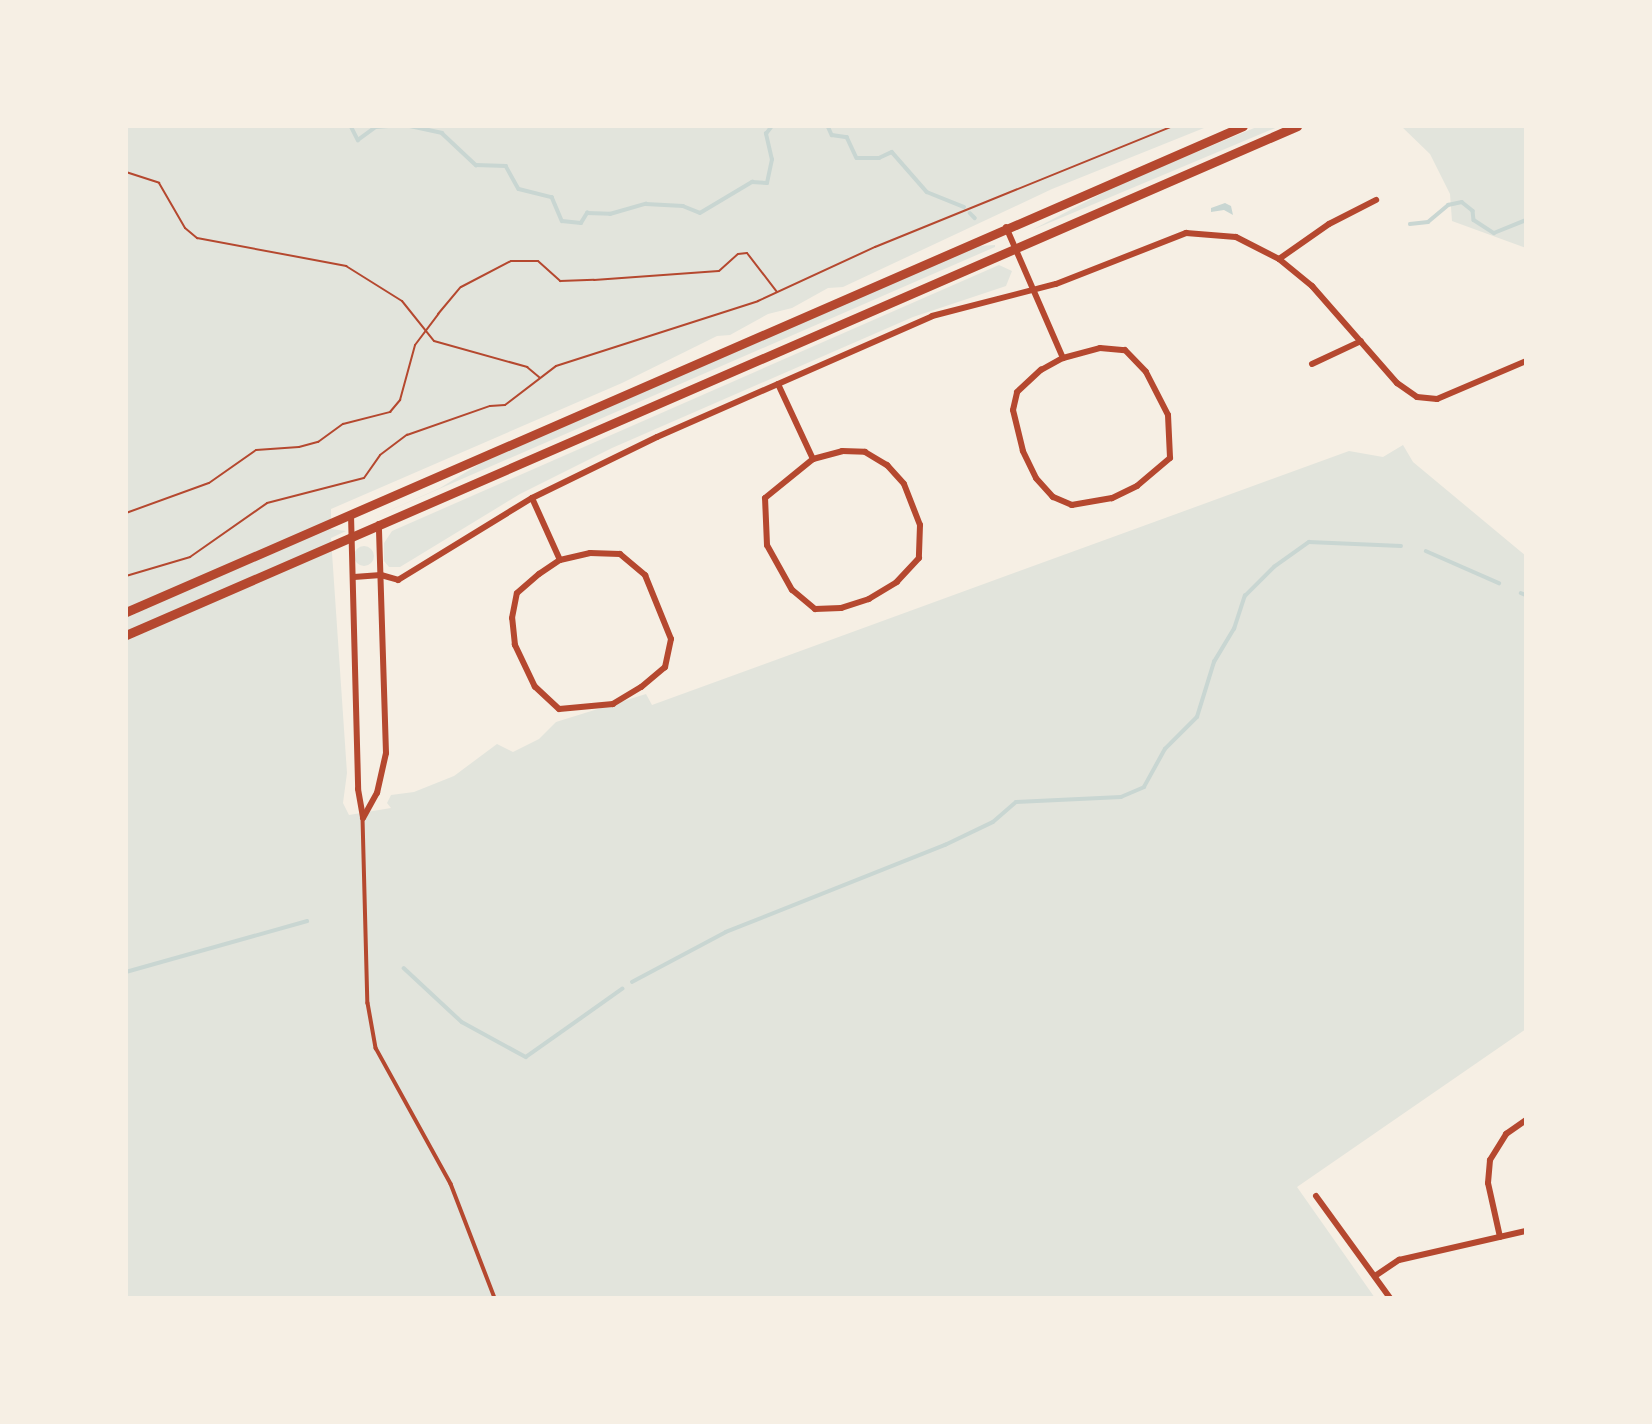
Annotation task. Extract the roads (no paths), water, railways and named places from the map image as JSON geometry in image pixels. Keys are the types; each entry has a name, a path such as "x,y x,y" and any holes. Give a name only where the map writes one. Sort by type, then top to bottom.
{"main road":[{"path":"126,612 1242,126"},
{"path":"126,635 1015,246 1297,126"}],"street":[{"path":"1279,258 1329,224 1376,200"},
{"path":"1006,227 1063,358"},
{"path":"354,577 381,575 398,580 532,498 932,316 1033,290 1186,233 1236,237 1279,258 1312,286 1397,383 1417,397 1437,399 1526,361"},
{"path":"1312,364 1361,341"},
{"path":"1100,348 1125,350 1159,393 1168,415 1170,458 1138,486 1112,498 1072,505 1053,497 1036,478 1023,451 1013,410 1017,392 1028,380 1063,358 1100,348"},
{"path":"778,384 813,459"},
{"path":"842,451 865,452 887,465 905,484 920,525 919,558 897,582 841,608 815,610 792,590 767,545 765,498 813,459 842,451"},
{"path":"532,498 560,560"},
{"path":"351,515 358,789 363,818"},
{"path":"363,818 377,793 386,753 379,524"},
{"path":"620,554 645,575 658,599 671,639 665,667 612,704 559,709 535,687 515,645 512,618 517,593 560,560 620,554"},
{"path":"1500,1237 1488,1183 1490,1160 1500,1141 1526,1120"},
{"path":"1316,1196 1390,1298"},
{"path":"1375,1276 1399,1260 1526,1231"}],"lane":[{"path":"363,818 368,1003 376,1048 451,1184 495,1298"}],"waterway":[{"path":"351,126 358,140 376,127 388,126"},
{"path":"410,126 442,133 476,165 506,166 519,189 552,197 562,221 581,223 587,213 610,214 646,204 683,206 700,213 752,182 767,183 772,160 766,134 772,126"},
{"path":"828,126 832,135 847,137 857,158 879,158 892,152 927,192 964,207"},
{"path":"1410,224 1428,222 1448,205 1462,202 1473,211 1474,220 1494,233 1526,220"},
{"path":"970,213 975,218"},
{"path":"632,982 726,932 945,845 993,822 1016,802 1121,797 1144,787 1165,749 1197,717 1214,662 1234,629 1245,596 1274,567 1309,542 1401,546"},
{"path":"1426,551 1499,583"},
{"path":"1521,593 1526,595"},
{"path":"126,972 307,921"},
{"path":"404,968 462,1022 526,1057 622,989"}]}
